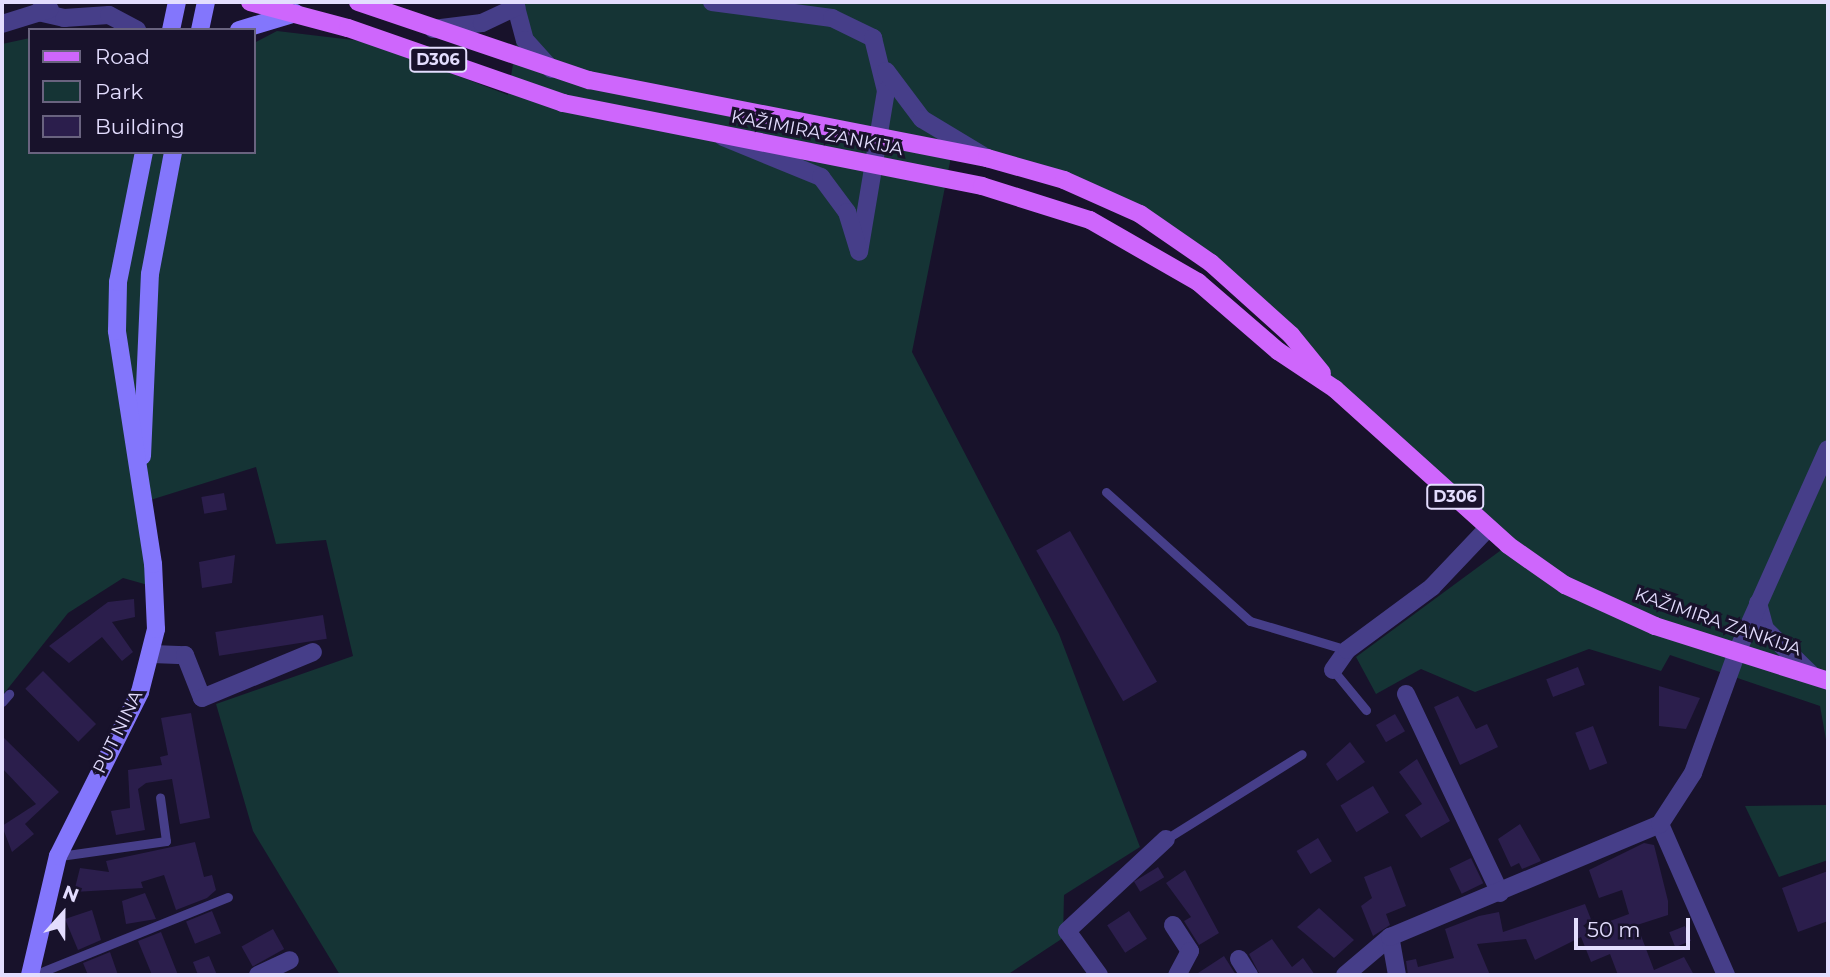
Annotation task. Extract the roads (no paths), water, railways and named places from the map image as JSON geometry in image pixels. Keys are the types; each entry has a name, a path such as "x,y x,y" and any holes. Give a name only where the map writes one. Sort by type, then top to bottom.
{"main road":[{"path":"171,28 177,2"},
{"path":"200,28 206,2"},
{"name":"KAŽIMIRA ZANKIJA","path":"250,2 298,13 563,103 1011,193 1125,237 1198,282 1335,389 1488,527 1583,596 1737,652 1820,678"},
{"name":"KAŽIMIRA ZANKIJA","path":"358,2 554,71 987,158 1101,195 1174,236 1256,300 1335,389"},
{"path":"246,28 298,13"},
{"name":"PUT NINA","path":"32,975 58,856 140,692 152,654 155,587 117,331 118,282 144,154"},
{"name":"PUT NINA","path":"141,481 150,274 173,154"}],"street":[{"path":"2,24 38,12 87,2"},
{"path":"712,2 853,25 873,38 884,68 922,119 987,158"},
{"path":"433,29 482,23 518,4 525,40 554,71"},
{"path":"38,12 64,18 109,15 133,28"},
{"path":"723,137 821,177 847,212 859,252 879,138 884,68"},
{"path":"1345,975 1390,937 1660,824 1693,773 1737,652 1828,449"},
{"path":"1333,670 1347,650 1432,587 1488,527"},
{"path":"1758,603 1765,629 1820,678"},
{"path":"152,654 185,656 202,698 313,652"},
{"path":"1406,694 1500,893"},
{"path":"1660,824 1726,975"},
{"path":"1099,975 1067,931 1166,839"},
{"path":"1173,925 1190,951 1177,975"},
{"path":"1390,937 1397,975"},
{"path":"1239,959 1249,975"},
{"path":"258,975 290,960"}],"lane":[{"path":"1106,492 1250,621 1347,650"},
{"path":"1333,670 1366,710"},
{"path":"2,702 9,694"},
{"path":"1166,839 1302,754"},
{"path":"58,856 166,841 160,796"},
{"path":"32,975 228,897"}]}
